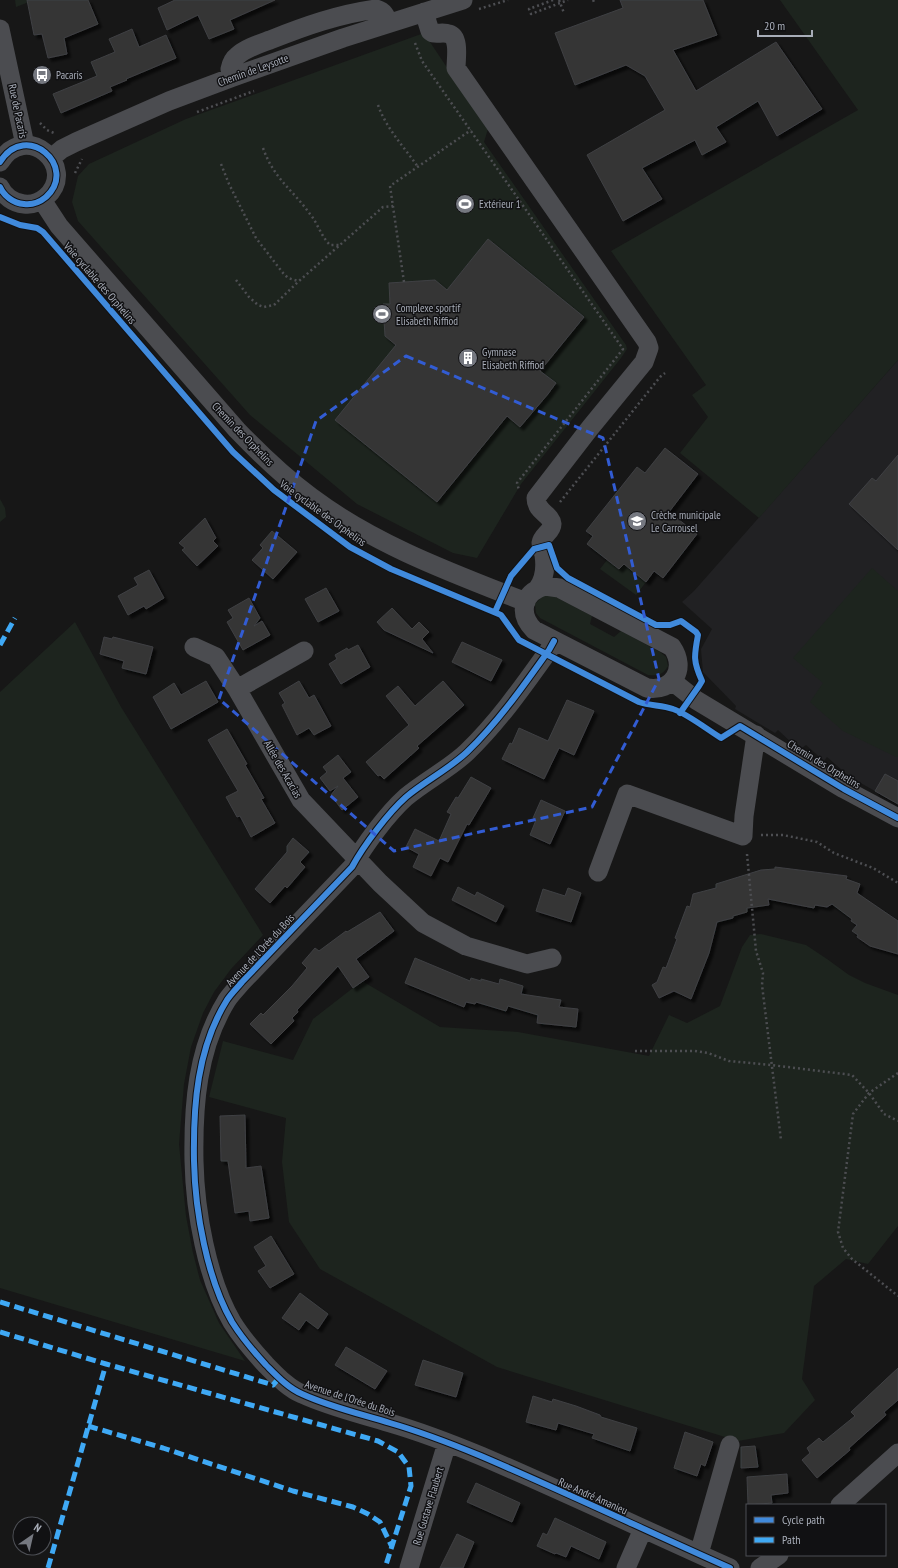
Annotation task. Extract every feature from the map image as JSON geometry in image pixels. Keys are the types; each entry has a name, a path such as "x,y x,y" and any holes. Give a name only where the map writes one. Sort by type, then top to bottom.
{"street":[{"name":"Chemin de Leysotte","path":"51,158 62,149 137,114 233,77 388,23 427,19 463,0"},
{"path":"427,19 433,33 448,33 453,37 457,50 456,68 647,342 649,348 644,362 590,428 536,498 536,504 539,510 550,520 552,525 551,529 542,539 541,543 545,564 544,576 538,588 527,598 524,612 529,625 534,630 647,688 661,688 672,681 678,670 679,662 677,654 672,647 559,588 545,586 538,588"},
{"name":"Rue de Pacaris","path":"0,29 25,145"},
{"path":"0,162 7,153 15,147 25,145 44,151 51,158 55,167 56,176 54,186 49,194 42,200 33,204 24,204 14,201 7,197 0,187"},
{"name":"Chemin des Orphelins","path":"42,200 59,226 237,430 265,459 311,497 352,524 397,548 485,587 526,602"},
{"name":"Avenue de l'Orée du Bois","path":"447,1443 299,1393 278,1378 251,1349 232,1321 216,1286 201,1224 195,1174 194,1132 196,1092 200,1066 216,1022 228,1000 242,982 352,867 356,859 389,815 405,798 466,753 486,733 510,704 550,650 554,641"},
{"name":"Allée des Acacias","path":"194,647 216,656 237,689 301,800 356,859 423,923 466,946 527,964 552,958"},
{"path":"237,689 304,651"},
{"name":"Chemin des Orphelins","path":"672,681 696,700 844,788 898,818"},
{"path":"598,872 627,794 743,836 744,816 756,736"},
{"name":"Rue André Amanieu","path":"447,1443 480,1456 730,1568"},
{"name":"Rue Gustave Flaubert","path":"409,1568 447,1443"},
{"path":"699,1554 730,1445"},
{"path":"841,1504 898,1454"},
{"path":"626,1568 644,1530"},
{"path":"760,1568 778,1556"}],"path":[{"path":"554,0 529,9 531,14 559,2 568,0"},
{"path":"559,2 564,13"},
{"path":"427,19 412,33 422,60 623,349 517,483 521,496"},
{"path":"194,113 254,91"},
{"path":"378,104 386,124 399,139 418,167"},
{"path":"404,282 390,186 471,130"},
{"path":"264,148 272,168 278,177 304,205 317,223 319,231 330,246 340,245"},
{"path":"74,174 83,158"},
{"path":"221,164 229,184 256,238 288,278 299,281"},
{"path":"236,280 254,302 264,307 274,305 383,207 393,206"},
{"path":"558,504 665,372"},
{"path":"781,1140 762,985 763,973 756,951 746,847 743,836 782,835 817,842 834,853 873,868 898,883"},
{"path":"635,1050 695,1051 708,1053 729,1061 852,1075 869,1093 884,1114 898,1121"},
{"path":"898,1073 869,1093 852,1114 838,1232 843,1248 852,1259 898,1296"}],"highlighted area":[{"path":"406,356 603,438 659,679 592,807 394,851 219,699 316,421"}],"shaded area":[{"path":"15,0 34,0 16,7"},
{"path":"780,0 898,0 898,360 759,518 680,453 708,417 692,395 706,385 611,251 858,110"},
{"name":"Complexe sportif Elisabeth Riffiod","path":"424,33 488,129 484,142 626,345 627,349 521,484 477,558 453,553 357,504 250,415 78,221 72,202 78,176 89,164 186,119"},
{"path":"898,360 898,804 850,777 827,757 824,761 806,745 802,748 795,742 793,744 778,730 775,733 735,709 736,706 703,672 701,649 712,629 682,602 694,591"},
{"path":"0,499 5,508 6,517 0,522"},
{"path":"607,560 619,569 624,564 646,582 636,595 600,569"},
{"path":"872,568 898,591 898,607 896,609 898,611 898,757 843,731 810,702 823,683 793,658"},
{"path":"552,595 592,616 590,624 614,637 621,631 660,652 666,657 668,666 660,674 648,675 540,618 536,613 535,604 543,596"},
{"path":"75,622 121,707 263,935 231,969 214,992 203,1013 191,1047 184,1084 179,1144 186,1216 200,1280 219,1323 245,1361 0,1288 0,692"},
{"path":"761,934 806,945 849,975 865,983 898,995 898,1226 868,1264 846,1259 814,1286 802,1379 815,1400 784,1433 738,1441 497,1367 320,1269 289,1222 282,1162 286,1118 209,1097 223,1041 293,1060 313,1019 362,981 440,1027 518,1032 649,1056 669,1015 687,1023 720,1006 742,947 750,935"}],"building":[{"path":"27,0 88,0 98,24 64,38 67,54 48,58 42,34 34,35"},
{"path":"175,0 275,0 230,20 234,29 209,39 198,15 167,30 158,8"},
{"path":"620,0 703,0 717,35 673,50 696,91 776,42 822,109 777,136 758,101 716,127 726,142 702,155 695,140 642,168 662,199 623,221 587,155 665,110 645,76 626,65 575,85 555,33 623,8"},
{"path":"132,29 139,47 166,35 176,58 126,79 127,80 110,87 112,91 61,113 53,94 97,76 91,62 115,52 109,39"},
{"name":"Gymnase Elisabeth Riffiod","path":"488,239 584,317 540,371 556,383 548,394 520,427 507,416 437,502 335,420 396,345 385,336 383,304 390,304 389,283 435,280 447,290"},
{"name":"Crèche municipale Le Carrousel","path":"665,448 698,474 669,512 697,534 663,578 654,571 646,582 624,564 619,569 587,544 593,536 586,531 637,467 645,473"},
{"path":"898,455 898,550 849,504 872,478 876,481"},
{"path":"205,518 216,538 213,541 218,546 197,566 182,550 185,548 179,543"},
{"path":"272,531 297,552 273,579 252,560 263,548 260,545"},
{"path":"149,570 164,598 146,609 144,606 128,615 118,596 138,585 134,578"},
{"path":"326,588 339,611 318,622 305,599"},
{"path":"249,598 260,618 254,626 262,621 270,635 243,650 227,622 233,618 228,610"},
{"path":"392,608 412,629 419,622 429,632 422,639 433,653 384,630 377,622"},
{"path":"104,637 112,639 113,637 153,647 146,674 122,668 124,661 100,654"},
{"path":"462,642 502,660 491,681 452,662"},
{"path":"358,645 370,667 341,684 329,664 337,659 335,655 347,648 348,650"},
{"path":"206,681 218,702 171,729 153,697 174,683 181,695"},
{"path":"299,681 309,698 314,695 331,726 314,735 309,728 297,735 282,705 285,703 279,693"},
{"path":"443,681 464,705 417,746 419,748 384,779 380,775 378,776 366,762 409,725 386,696 398,686 415,706"},
{"path":"567,700 594,711 574,755 559,748 544,779 502,759 510,743 512,744 519,728 548,741"},
{"path":"227,729 247,764 245,765 264,798 261,799 275,823 251,837 240,816 237,817 226,797 238,791 208,740"},
{"path":"338,755 351,772 343,778 358,797 342,810 331,795 338,786 330,791 320,778 327,772 323,767"},
{"path":"885,774 898,781 898,804 875,791"},
{"path":"471,777 491,788 469,825 467,824 448,862 440,858 431,876 413,867 419,854 406,847 415,829 439,841 451,814 447,812"},
{"path":"541,800 565,811 550,844 530,835 536,820 533,818"},
{"path":"293,838 309,852 300,862 305,867 287,888 285,886 270,903 255,889 287,852 287,846"},
{"path":"775,867 847,876 846,879 860,884 857,893 898,921 898,954 870,946 857,937 858,935 852,931 857,925 851,921 852,919 832,904 827,907 815,905 814,908 768,899 769,905 747,908 747,912 733,916 733,918 717,922 709,953 691,999 674,991 659,998 652,985 657,982 663,967 666,968 677,939 675,938 687,906 690,907 693,894 716,888 716,884 761,870 775,869"},
{"path":"458,887 475,896 477,892 504,906 496,922 452,900"},
{"path":"568,888 581,893 571,922 536,911 543,889 565,896"},
{"path":"380,912 394,931 356,959 369,977 353,988 338,966 297,1010 298,1012 292,1018 294,1021 271,1044 250,1024 261,1013 263,1015 292,986 307,968 302,963 315,948 319,951 346,931 347,932"},
{"path":"415,958 470,981 471,978 481,981 481,979 499,984 500,979 523,986 521,994 561,1000 559,1007 578,1009 576,1027 537,1023 538,1015 508,1006 506,1011 476,1002 475,1004 466,1002 464,1007 405,983"},
{"path":"245,1115 246,1168 261,1166 269,1218 250,1221 249,1211 235,1213 228,1161 221,1161 220,1116"},
{"path":"271,1236 294,1274 270,1288 258,1271 266,1266 254,1247"},
{"path":"300,1293 328,1314 318,1329 306,1320 299,1330 282,1318"},
{"path":"346,1347 387,1371 375,1389 335,1365"},
{"path":"423,1360 463,1373 456,1397 415,1385"},
{"path":"898,1368 898,1400 884,1412 886,1415 849,1448 850,1450 817,1478 802,1460 810,1453 807,1448 819,1438 823,1442 855,1416 851,1412"},
{"path":"533,1396 552,1402 553,1399 576,1406 600,1415 601,1417 637,1428 630,1451 592,1438 594,1434 558,1423 556,1430 526,1422"},
{"path":"685,1432 713,1442 705,1466 701,1464 697,1476 674,1468"},
{"path":"755,1446 758,1467 741,1468 741,1447"},
{"path":"787,1474 788,1493 771,1495 772,1503 748,1504 747,1477"},
{"path":"476,1483 520,1503 512,1522 467,1502"},
{"path":"555,1518 606,1542 599,1559 571,1546 566,1557 537,1546 543,1533 547,1535"},
{"path":"457,1534 474,1542 463,1568 440,1568"}],"marked path":[{"path":"0,645 15,618"},
{"path":"0,1302 273,1385 279,1378"},
{"path":"0,1332 106,1364 378,1441 398,1452 409,1467 411,1486 385,1568"},
{"path":"48,1568 106,1364"},
{"path":"88,1426 163,1448 293,1491 353,1507 380,1522 392,1547"}],"cycle path":[{"path":"0,162 11,150 23,146 35,147 45,152 53,162 56,173 55,185 46,197 33,204 24,204 13,201 6,196 0,187"},
{"name":"Voie cyclable des Orphelins","path":"0,217 20,225 37,228 43,232 233,452 274,490 350,547 391,569 501,615 519,640 639,702 678,711 721,738 740,726 844,789 898,818"},
{"path":"495,612 511,576 534,549 549,545 557,568 568,578 656,625 670,625 681,621 696,632 698,635 695,658 702,681 680,713"},
{"path":"554,641 511,702 490,728 460,758 413,791 399,804 377,830 352,867 242,982 227,1000 217,1018 209,1038 203,1058 196,1099 194,1161 200,1223 209,1265 223,1305 232,1322 262,1360 287,1385 302,1394 323,1403 413,1430 470,1452 544,1483 730,1568"}],"place":[{"name":"Pacaris","path":"42,75"},
{"name":"Extérieur 1","path":"465,204"},
{"name":"Complexe sportif Elisabeth Riffiod","path":"382,314"},
{"name":"Gymnase Elisabeth Riffiod","path":"468,358"},
{"name":"Crèche municipale Le Carrousel","path":"637,521"}]}
